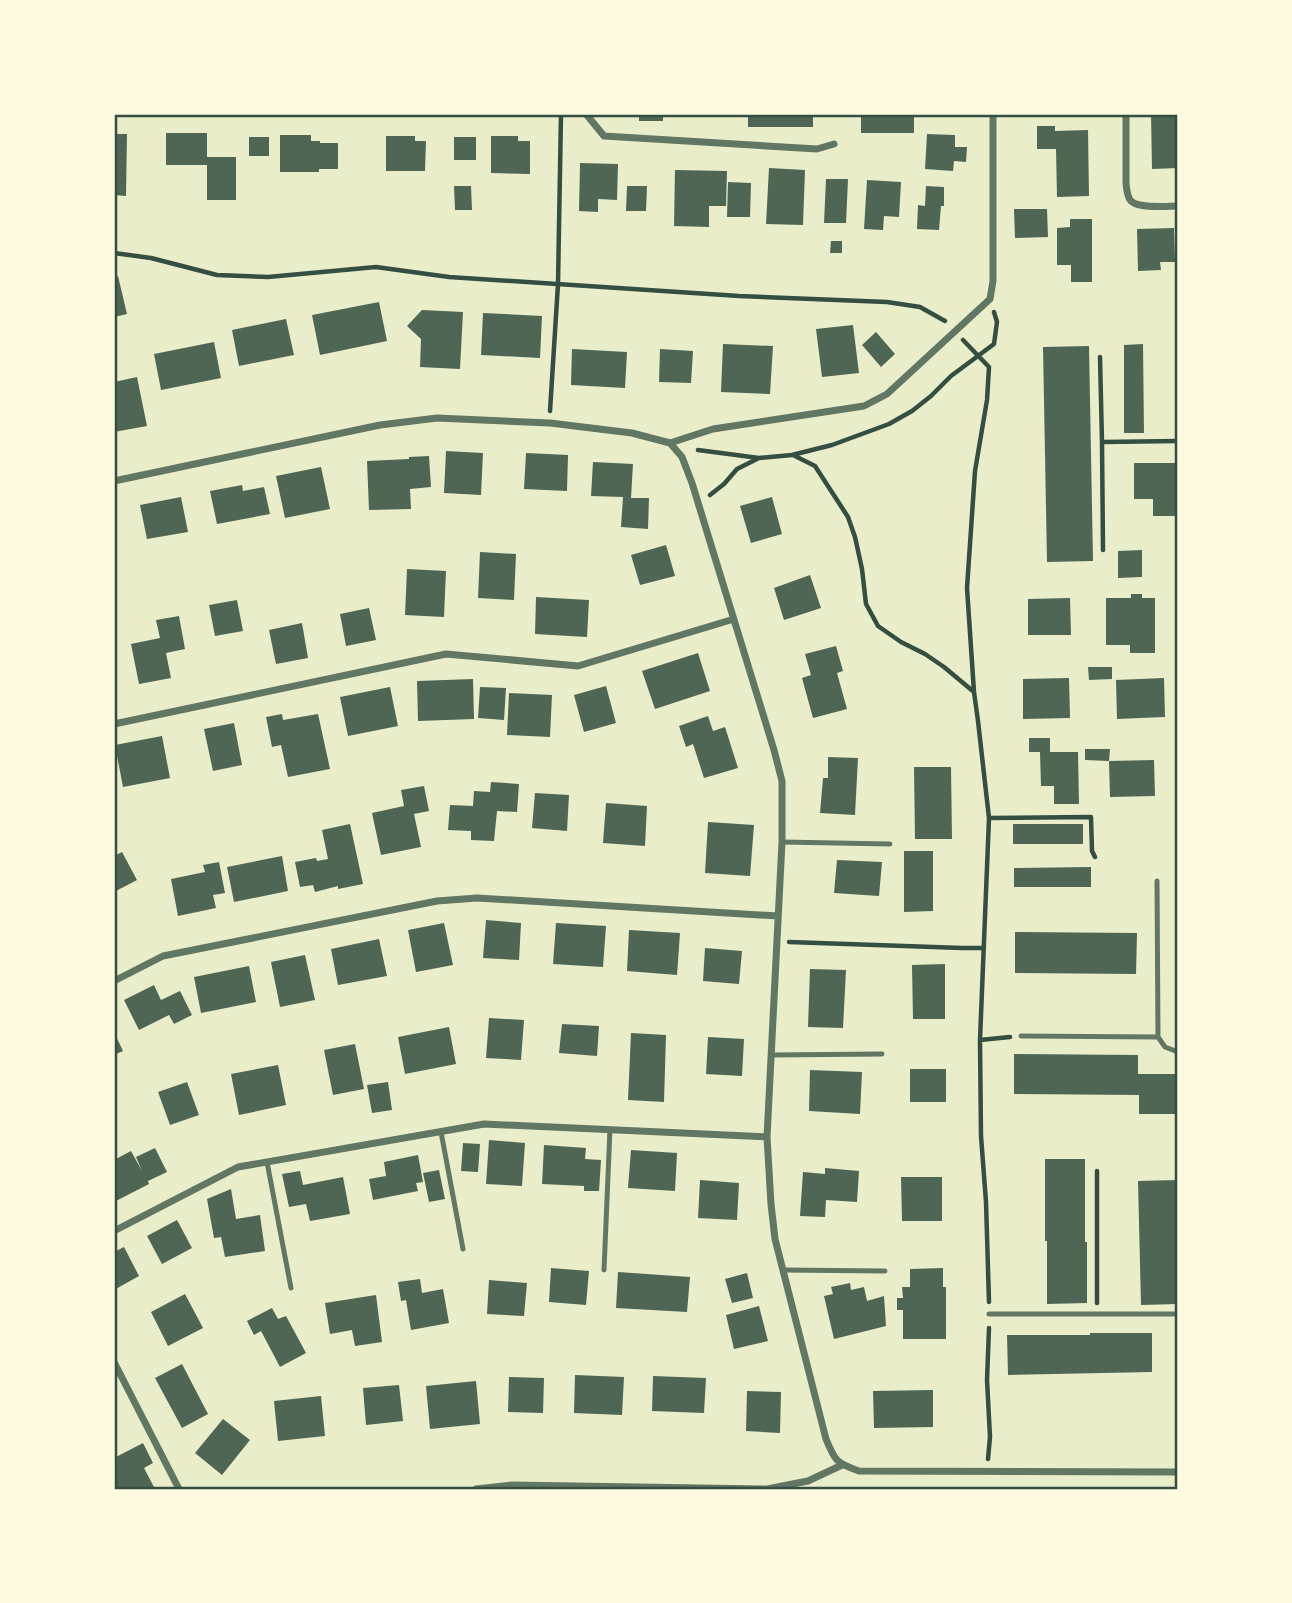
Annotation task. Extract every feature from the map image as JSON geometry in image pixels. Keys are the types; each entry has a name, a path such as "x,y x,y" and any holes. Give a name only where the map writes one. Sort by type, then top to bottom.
{"street":[{"path":"586,114 604,136 817,149 834,144"},
{"path":"670,443 713,429 864,406 887,394 990,299 993,281 993,114"},
{"path":"1126,114 1127,194 1131,201 1138,205 1178,206"},
{"path":"114,481 367,428 437,418 550,422 632,432 670,443 682,457 698,504 782,781 782,842 767,1137 771,1205 775,1239 832,1454 842,1465 859,1471 1178,1472"},
{"path":"114,724 446,654 578,666 734,619"},
{"path":"114,981 163,956 437,901 477,898 778,916"},
{"path":"114,1231 238,1167 484,1124 767,1137"},
{"path":"114,1362 179,1489"},
{"path":"476,1489 512,1485 767,1489 808,1481 842,1465"}],"lane":[{"path":"782,842 890,844"},
{"path":"1157,881 1158,1037 1165,1047 1178,1052"},
{"path":"1021,1037 1158,1037"},
{"path":"771,1055 882,1054"},
{"path":"604,1270 610,1129"},
{"path":"440,1132 463,1249"},
{"path":"267,1162 291,1288"},
{"path":"783,1270 886,1271"},
{"path":"989,1314 1178,1314"}],"path":[{"path":"550,422 558,284 561,114"},
{"path":"114,253 151,258 217,275 268,277 376,267 449,278 727,296 887,302 920,307 943,318 989,367 987,400 975,471 967,588 974,692 989,818 980,1040 981,1136 989,1314 987,1380 990,1437 986,1471"},
{"path":"670,443 759,458 792,455 832,445 888,424 912,411 951,376 994,344 997,322 990,299"},
{"path":"1100,357 1103,550"},
{"path":"1102,442 1178,441"},
{"path":"792,455 815,466 848,517 862,569 866,604 878,626 944,667 974,692"},
{"path":"698,504 724,484 737,469 759,458"},
{"path":"989,818 1091,817 1092,851 1095,857"},
{"path":"777,941 984,948"},
{"path":"980,1040 1021,1037"},
{"path":"1097,1171 1097,1313"}],"building":[{"path":"639,114 663,114 663,121 639,121"},
{"path":"748,114 813,114 813,127 748,127"},
{"path":"861,114 914,114 914,133 861,133"},
{"path":"1151,114 1178,114 1178,168 1152,169"},
{"path":"1037,126 1055,126 1055,131 1088,130 1089,196 1057,197 1056,149 1037,149"},
{"path":"166,133 207,133 207,157 236,157 236,200 207,200 207,165 166,165"},
{"path":"114,134 127,134 126,196 114,195"},
{"path":"927,134 955,135 955,147 967,147 966,162 954,161 953,171 925,169"},
{"path":"280,135 311,135 311,141 338,143 338,169 280,172"},
{"path":"386,136 415,136 415,141 426,141 425,171 386,171"},
{"path":"491,136 518,136 518,141 530,141 530,174 491,173"},
{"path":"249,137 269,137 269,156 249,156"},
{"path":"454,137 476,137 476,160 454,160"},
{"path":"580,163 618,164 617,200 598,199 598,212 579,211"},
{"path":"769,168 805,170 803,225 766,224"},
{"path":"675,170 727,171 726,206 709,206 709,227 674,226"},
{"path":"826,179 848,179 846,223 824,223"},
{"path":"867,180 901,182 899,217 884,216 883,230 864,229"},
{"path":"728,182 751,183 750,217 727,217"},
{"path":"454,186 471,186 472,210 455,210"},
{"path":"627,186 647,186 646,211 626,211"},
{"path":"926,186 944,187 944,206 941,206 939,230 917,229 918,205 925,206"},
{"path":"1014,209 1047,209 1048,237 1015,238"},
{"path":"1070,219 1092,219 1092,282 1071,282 1071,265 1057,265 1057,228 1070,227"},
{"path":"1174,228 1175,262 1160,262 1161,270 1138,271 1137,229"},
{"path":"831,241 842,241 842,253 830,253"},
{"path":"118,276 127,314 114,317 114,277"},
{"path":"379,302 387,341 320,355 312,315"},
{"path":"422,310 463,312 460,369 420,367 421,339 407,326"},
{"path":"483,313 542,316 540,358 481,355"},
{"path":"286,319 294,355 239,366 232,330"},
{"path":"853,325 859,373 822,377 816,329"},
{"path":"876,332 895,354 881,367 862,345"},
{"path":"214,342 221,378 161,390 154,354"},
{"path":"723,344 773,346 770,394 721,392"},
{"path":"1143,344 1144,433 1124,433 1124,345"},
{"path":"1089,346 1093,561 1047,562 1043,347"},
{"path":"572,349 627,352 625,388 571,385"},
{"path":"660,349 693,351 691,383 659,382"},
{"path":"137,377 147,426 114,432 114,382"},
{"path":"446,451 483,453 481,495 444,493"},
{"path":"526,453 568,455 567,491 524,489"},
{"path":"429,456 431,487 410,489 411,509 369,510 367,461"},
{"path":"593,462 633,464 631,498 649,498 648,529 621,527 623,497 591,496"},
{"path":"1134,463 1178,463 1178,516 1153,516 1153,499 1134,499"},
{"path":"321,467 330,509 285,518 276,476"},
{"path":"242,485 243,491 264,487 270,514 217,524 210,491"},
{"path":"181,497 188,532 147,539 140,505"},
{"path":"772,497 782,534 751,543 740,506"},
{"path":"666,545 675,576 640,585 631,555"},
{"path":"1142,550 1142,577 1118,578 1118,551"},
{"path":"480,552 516,554 514,600 478,598"},
{"path":"407,569 446,571 444,617 405,615"},
{"path":"810,575 821,608 784,620 774,588"},
{"path":"1131,594 1142,594 1142,598 1155,598 1155,653 1130,653 1130,645 1106,645 1106,598 1131,598"},
{"path":"536,597 589,600 587,637 535,634"},
{"path":"1070,598 1071,635 1028,635 1028,599"},
{"path":"237,600 243,631 215,636 209,605"},
{"path":"369,608 376,640 346,646 340,614"},
{"path":"179,616 185,649 166,653 171,678 139,684 131,644 160,638 156,620"},
{"path":"302,623 308,658 276,664 269,630"},
{"path":"836,646 843,671 837,673 847,709 813,718 802,678 811,675 805,654"},
{"path":"698,653 710,691 655,709 642,671"},
{"path":"1088,667 1112,667 1112,679 1089,680"},
{"path":"1069,678 1070,718 1023,719 1023,679"},
{"path":"1164,678 1165,717 1117,719 1116,680"},
{"path":"473,679 474,719 418,721 417,681"},
{"path":"606,686 616,723 584,732 574,695"},
{"path":"390,687 398,726 348,736 340,697"},
{"path":"480,687 506,688 504,720 478,718"},
{"path":"509,693 552,695 550,737 507,735"},
{"path":"282,714 283,720 318,714 330,769 288,777 281,745 272,747 266,717"},
{"path":"708,716 713,731 725,727 738,768 704,778 693,744 686,747 679,726"},
{"path":"234,723 242,765 213,771 204,729"},
{"path":"162,736 170,778 123,787 115,745"},
{"path":"1029,738 1050,738 1050,752 1078,752 1079,804 1054,804 1054,786 1041,786 1040,752 1029,752"},
{"path":"1085,749 1110,749 1109,761 1085,760"},
{"path":"828,757 858,758 855,815 820,813 823,778 828,778"},
{"path":"1154,760 1155,796 1110,797 1109,761"},
{"path":"914,767 951,767 952,839 915,839"},
{"path":"491,782 519,784 517,812 497,811 494,841 471,840 471,831 448,830 450,805 473,806 474,791 490,792"},
{"path":"424,786 429,811 414,814 421,847 381,855 372,813 404,806 401,790"},
{"path":"535,793 569,795 567,831 532,828"},
{"path":"606,803 647,806 645,846 603,843"},
{"path":"708,822 754,825 750,876 705,873"},
{"path":"350,824 363,884 338,889 338,886 315,892 313,885 300,887 295,862 328,859 322,830"},
{"path":"1013,824 1083,824 1083,844 1013,844"},
{"path":"904,851 933,851 933,911 904,912"},
{"path":"122,852 137,880 114,892 114,856"},
{"path":"282,856 288,891 234,902 227,867"},
{"path":"837,860 882,862 879,896 834,893"},
{"path":"219,862 225,893 213,895 216,908 178,916 171,879 205,872 203,865"},
{"path":"1091,867 1091,887 1014,887 1014,868"},
{"path":"486,920 521,923 519,960 483,958"},
{"path":"444,923 453,965 416,972 408,930"},
{"path":"556,923 606,926 603,967 553,964"},
{"path":"629,930 680,933 677,975 627,971"},
{"path":"1015,932 1137,933 1136,974 1015,973"},
{"path":"379,939 387,976 338,985 331,949"},
{"path":"705,948 742,951 739,984 703,981"},
{"path":"305,955 315,1000 280,1007 271,962"},
{"path":"945,964 945,1019 913,1019 912,965"},
{"path":"249,966 256,1002 201,1013 194,977"},
{"path":"810,969 846,970 843,1028 808,1027"},
{"path":"154,985 161,1000 180,991 192,1015 174,1024 169,1015 139,1030 124,1000"},
{"path":"489,1018 524,1020 521,1060 486,1058"},
{"path":"562,1024 599,1026 597,1056 559,1053"},
{"path":"449,1027 456,1064 405,1074 398,1037"},
{"path":"114,1032 123,1051 114,1055"},
{"path":"631,1033 666,1035 664,1102 628,1100"},
{"path":"708,1037 744,1039 742,1076 706,1074"},
{"path":"355,1044 364,1089 333,1095 324,1050"},
{"path":"1014,1054 1138,1055 1138,1074 1178,1074 1178,1114 1139,1114 1139,1095 1014,1094"},
{"path":"278,1065 286,1105 239,1115 231,1074"},
{"path":"910,1069 946,1069 946,1102 910,1102"},
{"path":"810,1070 862,1072 860,1114 809,1111"},
{"path":"187,1082 199,1115 170,1125 158,1092"},
{"path":"388,1082 392,1110 372,1113 367,1085"},
{"path":"489,1140 525,1143 522,1186 486,1184"},
{"path":"463,1143 480,1144 478,1172 461,1171"},
{"path":"544,1145 586,1148 585,1159 601,1160 599,1191 584,1191 584,1186 542,1184"},
{"path":"155,1148 167,1172 114,1202 114,1160 131,1151 142,1171 136,1157"},
{"path":"631,1150 677,1153 675,1191 628,1188"},
{"path":"418,1155 423,1182 416,1183 418,1191 373,1200 369,1179 386,1176 384,1162"},
{"path":"1045,1159 1085,1159 1087,1303 1047,1304"},
{"path":"825,1168 859,1171 857,1202 826,1200 825,1217 800,1216 803,1172 825,1174"},
{"path":"439,1170 445,1199 429,1202 423,1173"},
{"path":"300,1171 303,1185 343,1177 350,1214 310,1221 306,1204 289,1207 282,1174"},
{"path":"901,1177 942,1177 942,1221 902,1221"},
{"path":"700,1180 739,1183 737,1220 698,1218"},
{"path":"1177,1180 1178,1304 1141,1305 1138,1181"},
{"path":"231,1189 236,1219 260,1215 265,1251 225,1257 221,1237 214,1238 207,1199"},
{"path":"177,1220 192,1248 162,1264 147,1236"},
{"path":"124,1247 139,1276 114,1290 114,1252"},
{"path":"551,1268 589,1271 586,1305 549,1302"},
{"path":"943,1268 943,1287 946,1287 946,1339 903,1339 903,1310 897,1310 897,1298 903,1298 902,1287 910,1287 910,1269"},
{"path":"618,1272 690,1277 687,1312 616,1308"},
{"path":"747,1273 753,1298 732,1303 725,1279"},
{"path":"420,1279 422,1293 443,1289 449,1323 411,1330 406,1300 401,1301 398,1282"},
{"path":"489,1280 527,1283 524,1316 487,1314"},
{"path":"850,1283 851,1290 864,1287 867,1301 884,1296 886,1326 834,1339 824,1296 833,1294 831,1287"},
{"path":"185,1294 203,1328 168,1346 151,1312"},
{"path":"376,1295 382,1342 355,1346 352,1330 330,1334 325,1303"},
{"path":"759,1306 768,1341 734,1349 726,1315"},
{"path":"272,1308 278,1319 286,1316 306,1353 280,1367 261,1331 254,1335 247,1321"},
{"path":"1152,1333 1152,1372 1008,1375 1007,1335"},
{"path":"182,1364 208,1414 182,1428 155,1378"},
{"path":"575,1375 624,1377 622,1415 574,1413"},
{"path":"653,1376 706,1378 704,1413 652,1411"},
{"path":"509,1377 544,1378 543,1413 508,1412"},
{"path":"476,1381 480,1424 430,1429 426,1386"},
{"path":"399,1385 403,1421 366,1425 363,1388"},
{"path":"933,1390 933,1427 874,1428 873,1391"},
{"path":"747,1391 781,1392 780,1433 746,1431"},
{"path":"321,1396 325,1436 278,1441 274,1401"},
{"path":"223,1419 250,1440 222,1475 195,1453"},
{"path":"143,1443 153,1463 144,1468 155,1489 118,1489 114,1484 114,1458"}]}
